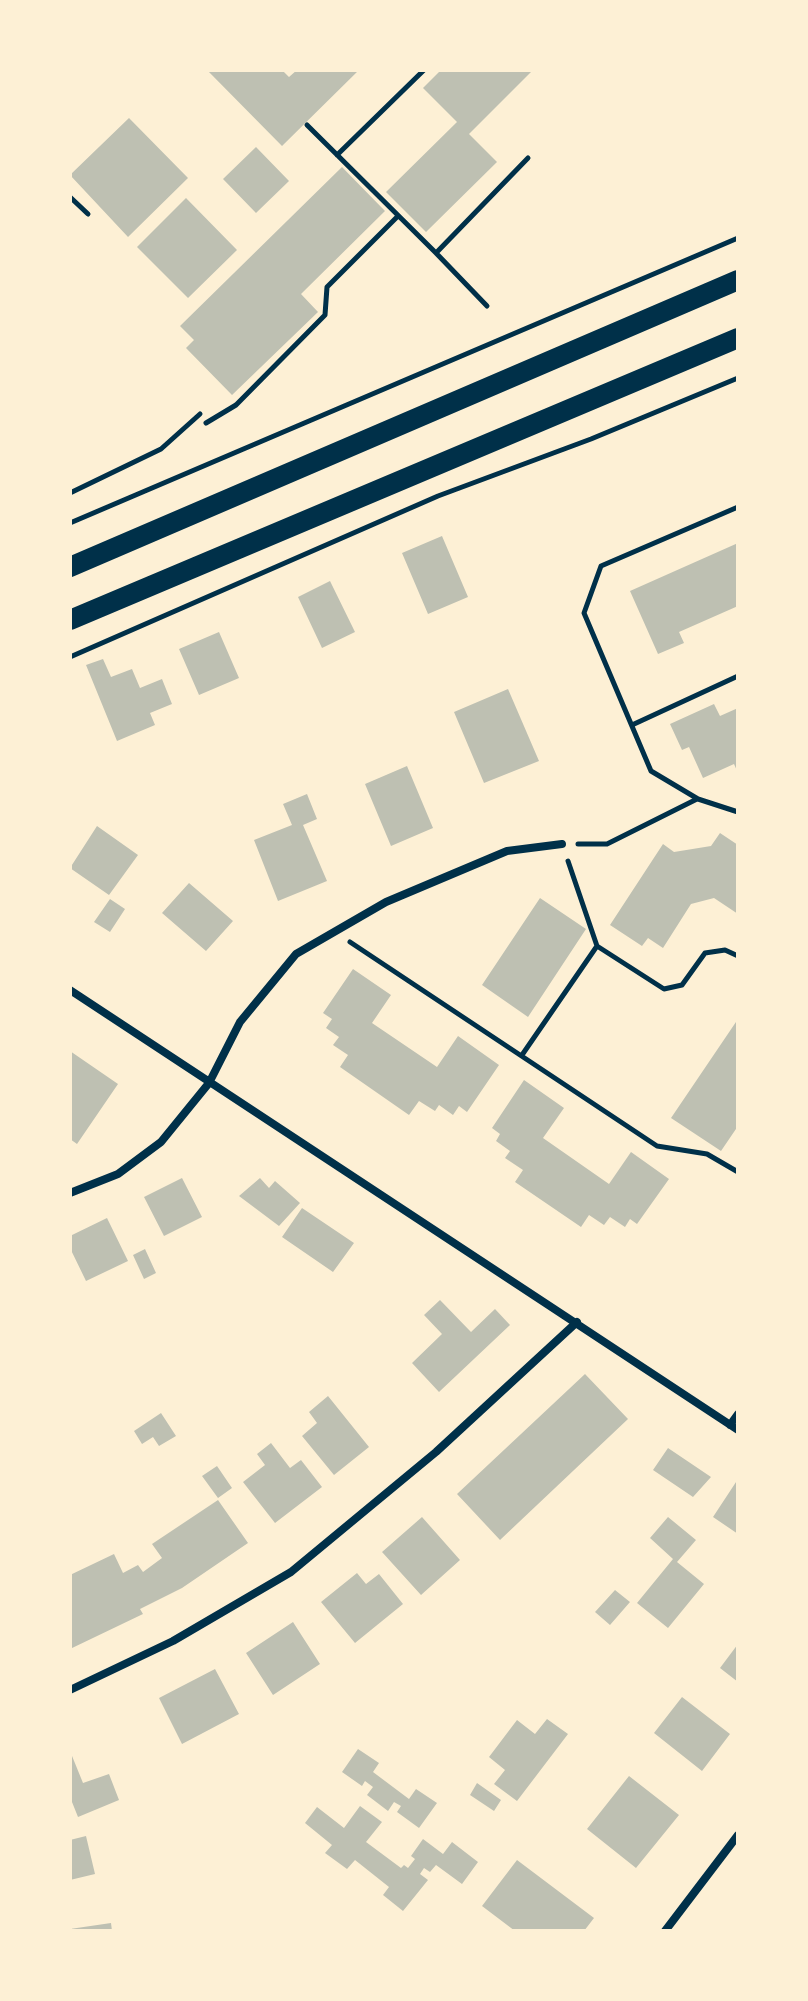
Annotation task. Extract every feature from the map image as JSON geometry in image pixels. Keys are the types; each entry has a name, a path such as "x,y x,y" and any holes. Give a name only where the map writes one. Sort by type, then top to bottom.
{"main road":[{"path":"70,567 738,280"},
{"path":"70,620 738,338"}],"street":[{"path":"70,1193 118,1174 161,1142 209,1083 240,1022 296,954 386,902 507,851 562,844"},
{"path":"70,990 734,1428 738,1414"},
{"path":"70,1690 173,1641 291,1572 436,1452 577,1322"},
{"path":"665,1931 738,1835"}],"path":[{"path":"337,155 424,70"},
{"path":"307,125 487,306"},
{"path":"436,253 528,158"},
{"path":"70,197 88,214"},
{"path":"206,423 236,405 325,315 327,287 398,216"},
{"path":"70,523 738,238"},
{"path":"70,657 438,496 591,439 738,378"},
{"path":"70,493 161,449 200,414"},
{"path":"738,507 601,566 584,613 651,771 698,799 738,812"},
{"path":"632,725 738,676"},
{"path":"698,799 607,844 562,844 597,946 664,989 682,985 705,953 725,950 738,956"},
{"path":"333,931 657,1146 707,1154 738,1172"},
{"path":"522,1055 597,946"}],"building":[{"path":"207,70 282,70 289,77 297,70 359,70 282,146"},
{"path":"441,70 533,70 469,134 497,162 426,232 386,192 457,122 423,88"},
{"path":"129,118 188,178 128,237 70,175"},
{"path":"256,147 289,181 256,213 223,179"},
{"path":"342,167 385,211 301,294 318,312 232,395 186,348 194,340 180,326"},
{"path":"186,198 237,250 188,298 137,247"},
{"path":"442,536 468,597 428,614 402,553"},
{"path":"738,543 738,606 679,632 684,643 658,654 630,591"},
{"path":"330,581 355,632 322,648 298,597"},
{"path":"219,632 239,678 199,695 179,649"},
{"path":"103,659 111,677 132,669 140,688 162,679 172,704 150,713 155,725 117,741 86,665"},
{"path":"508,689 539,761 484,783 454,712"},
{"path":"714,704 720,716 738,708 738,773 734,764 703,778 689,747 682,750 670,724"},
{"path":"407,766 433,828 391,846 365,784"},
{"path":"307,794 317,819 303,825 327,881 278,901 254,840 292,825 283,804"},
{"path":"97,826 138,855 109,895 70,868"},
{"path":"720,833 738,845 738,914 714,898 691,904 663,948 648,938 642,946 610,925 663,844 674,852 711,846"},
{"path":"189,883 233,921 206,951 162,913"},
{"path":"540,898 586,929 528,1017 482,985"},
{"path":"110,899 125,909 110,932 94,922"},
{"path":"353,969 391,995 372,1023 437,1067 458,1036 499,1065 467,1112 459,1106 453,1115 439,1105 435,1111 419,1101 409,1115 340,1067 348,1055 333,1045 339,1037 326,1028 332,1019 323,1013"},
{"path":"738,1019 738,1126 721,1151 671,1118"},
{"path":"70,1051 118,1084 77,1144 70,1139"},
{"path":"524,1080 564,1108 543,1138 609,1184 631,1152 669,1179 637,1224 630,1219 625,1227 610,1217 604,1225 589,1215 581,1227 515,1182 523,1170 505,1158 510,1151 496,1141 500,1134 492,1128"},
{"path":"182,1178 202,1217 164,1236 144,1197"},
{"path":"260,1178 269,1188 275,1181 300,1203 279,1226 239,1196"},
{"path":"302,1208 354,1243 333,1272 282,1237"},
{"path":"107,1218 128,1261 86,1281 70,1248 70,1236"},
{"path":"145,1249 156,1273 144,1279 133,1255"},
{"path":"440,1300 471,1332 495,1309 510,1325 439,1392 412,1363 442,1334 424,1315"},
{"path":"585,1374 628,1419 500,1540 457,1494"},
{"path":"328,1396 369,1447 334,1475 302,1436 317,1423 309,1412"},
{"path":"161,1413 176,1436 159,1446 153,1437 142,1444 134,1431"},
{"path":"271,1443 290,1468 301,1460 322,1487 275,1523 243,1482 265,1465 257,1454"},
{"path":"668,1448 711,1477 693,1497 653,1470"},
{"path":"217,1466 232,1488 218,1498 202,1476"},
{"path":"738,1479 738,1534 713,1517"},
{"path":"218,1500 248,1543 182,1588 140,1609 143,1614 70,1649 70,1575 114,1554 123,1573 138,1565 143,1572 162,1558 152,1544"},
{"path":"422,1517 460,1560 421,1595 382,1552"},
{"path":"668,1517 696,1540 677,1562 704,1584 668,1628 637,1603 673,1559 650,1538"},
{"path":"357,1573 366,1584 379,1574 403,1604 355,1643 321,1602"},
{"path":"615,1590 630,1602 610,1625 595,1612"},
{"path":"293,1622 320,1664 273,1695 246,1653"},
{"path":"738,1644 738,1682 720,1668"},
{"path":"215,1669 239,1714 182,1744 159,1698"},
{"path":"682,1697 730,1734 702,1771 654,1733"},
{"path":"547,1719 568,1734 517,1801 494,1784 505,1770 489,1757 517,1720 535,1734"},
{"path":"358,1749 379,1763 373,1772 409,1799 416,1789 437,1803 419,1828 397,1812 401,1806 394,1802 388,1811 367,1795 373,1787 365,1781 362,1786 342,1772"},
{"path":"70,1751 83,1783 109,1774 119,1800 78,1817 70,1797"},
{"path":"629,1776 679,1815 636,1868 587,1829"},
{"path":"477,1783 501,1800 494,1811 470,1795"},
{"path":"360,1806 382,1822 366,1842 401,1868 404,1865 408,1868 415,1859 411,1856 423,1839 443,1854 452,1842 478,1862 462,1884 436,1865 430,1872 424,1868 420,1874 428,1880 403,1911 383,1895 389,1887 355,1860 347,1869 325,1853 332,1845 305,1823 317,1807 344,1828"},
{"path":"86,1836 95,1874 70,1880 70,1840"},
{"path":"517,1860 594,1918 584,1931 515,1931 482,1906"},
{"path":"111,1923 112,1931 70,1931 70,1929"}]}
